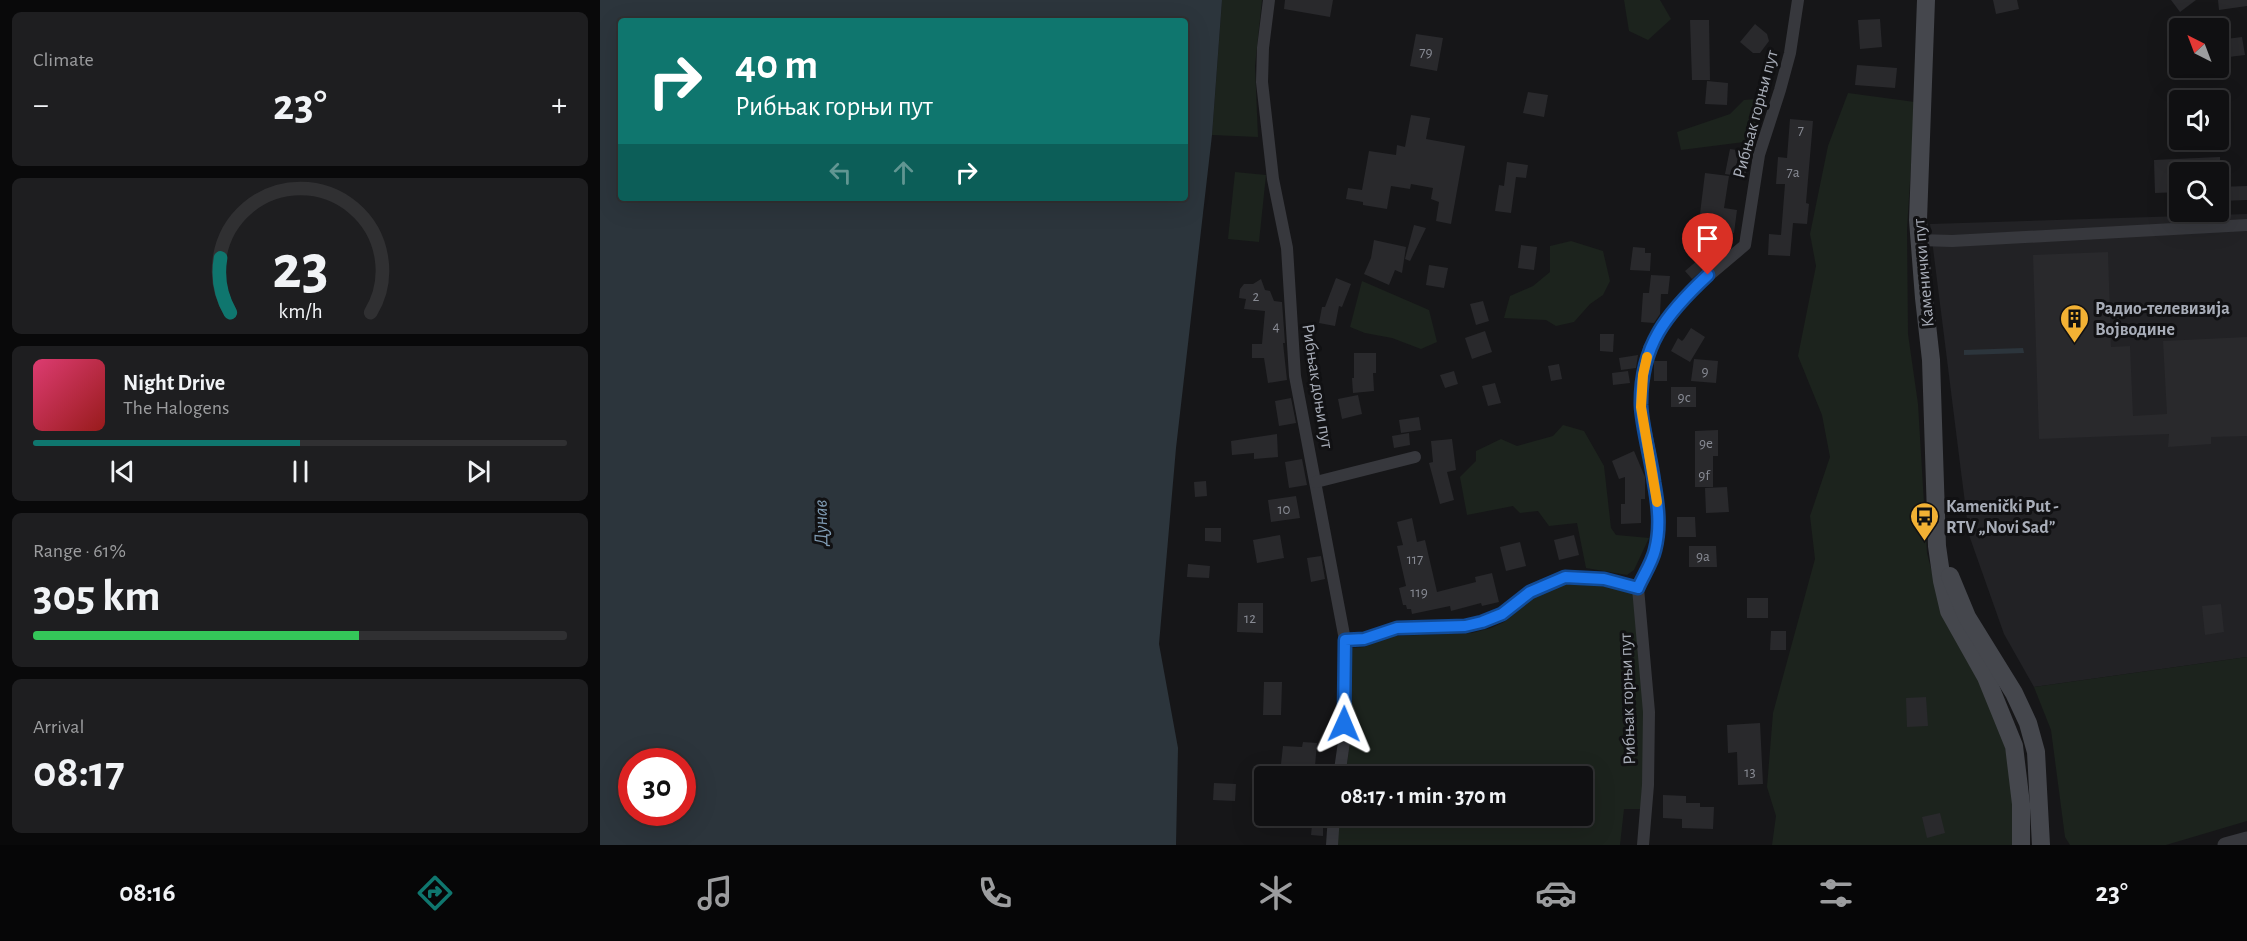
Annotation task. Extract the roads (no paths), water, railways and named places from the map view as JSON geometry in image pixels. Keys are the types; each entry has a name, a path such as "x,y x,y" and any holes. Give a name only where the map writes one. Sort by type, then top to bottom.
{"main road":[{"name":"Каменички пут","path":"1926,0 1918,240 1931,360 1937,546 1949,611 1986,677 2014,746 2021,804 2021,845"},
{"name":"Каменички пут","path":"1937,546 1967,617 2014,693 2028,723 2036,752 2041,844"}],"street":[{"name":"Рибњак доњи пут","path":"1269,0 1263,48 1262,82 1266,129 1287,248 1295,376 1345,640 1344,742 1341,766"},
{"name":"Рибњак горњи пут","path":"1643,845 1648,785 1649,712 1638,588 1655,551 1659,516 1641,407 1643,375 1649,348 1666,320 1688,294 1744,244 1760,155 1790,53 1798,0"},
{"path":"1918,240 1952,241 2247,225"},
{"path":"1316,482 1415,457"},
{"path":"1345,640 1364,639 1397,628 1465,626 1482,622 1502,614 1530,592 1565,577 1604,579 1638,588"},
{"path":"1332,845 1333,826"},
{"path":"2225,845 2247,839"}],"water":[{"name":"Дунав","path":"600,0 1222,0 1212,135 1176,448 1159,644 1178,748 1176,845 600,845"},
{"path":"2023,348 2024,353 1964,355 1964,350"}],"place":[{"name":"Радио-телевизија Војводине","path":"2074,344"},
{"name":"Kamenički Put - RTV „Novi Sad”","path":"1925,542"}]}
